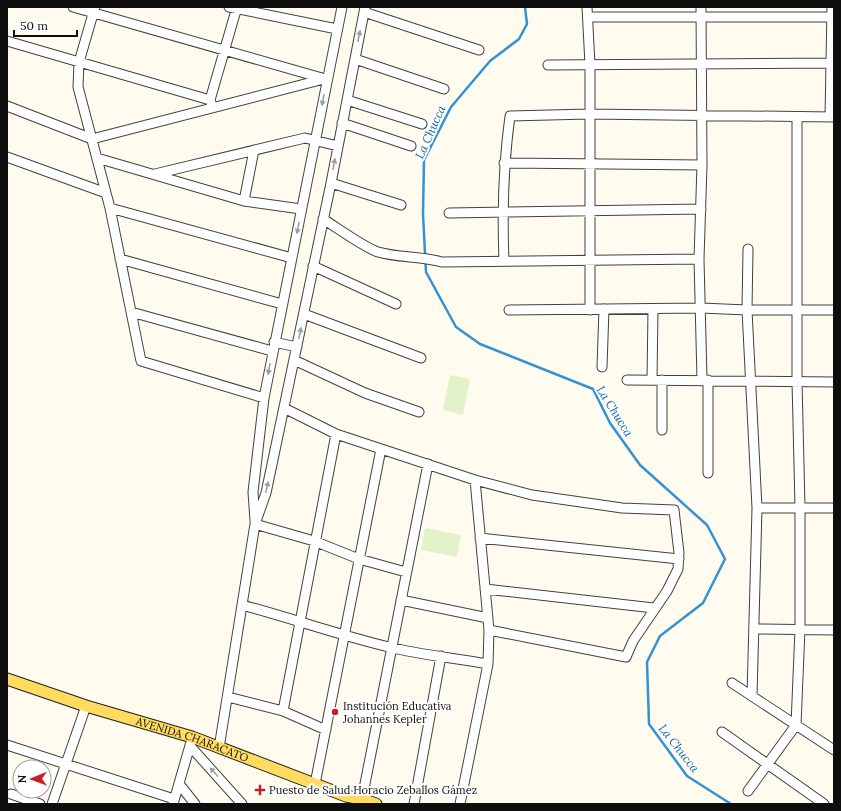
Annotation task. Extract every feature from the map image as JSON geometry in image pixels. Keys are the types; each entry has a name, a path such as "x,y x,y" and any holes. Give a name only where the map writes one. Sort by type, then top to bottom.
{"main road":[{"name":"AVENIDA CHARACATO","path":"7,680 191,741 219,748 315,784 345,800 362,799 376,804"}],"street":[{"path":"73,7 94,10 326,79"},
{"path":"255,524 253,492 264,398 272,351 302,209 326,79 342,7"},
{"path":"587,7 590,65 590,310"},
{"path":"701,7 702,165 699,259 708,473"},
{"path":"504,261 502,211 504,163 510,116 590,114 832,117 832,7"},
{"path":"211,104 234,8 338,29"},
{"path":"94,10 79,62 78,87 110,208 140,361 264,398"},
{"path":"219,748 255,524 266,493 304,314 364,10 479,50"},
{"path":"588,17 833,17"},
{"path":"7,41 211,104"},
{"path":"355,59 444,89"},
{"path":"548,65 832,63"},
{"path":"7,106 92,139 211,104 326,79"},
{"path":"347,100 422,124"},
{"path":"748,791 796,725 800,629 800,507 797,381 797,117"},
{"path":"342,123 411,146"},
{"path":"154,174 305,138 338,146"},
{"path":"244,201 254,150"},
{"path":"7,157 106,193"},
{"path":"97,158 244,201 302,209"},
{"path":"504,163 702,165"},
{"path":"331,183 401,205"},
{"path":"110,208 292,258"},
{"path":"449,213 502,211 589,212 701,209"},
{"path":"323,219 377,252 413,258 426,257 442,262 699,259"},
{"path":"748,250 747,310 757,508 755,629 752,696"},
{"path":"120,259 282,304"},
{"path":"313,266 396,304"},
{"path":"508,310 701,308 747,310 834,310"},
{"path":"602,367 604,309"},
{"path":"652,309 652,380"},
{"path":"131,312 272,351"},
{"path":"304,314 421,358"},
{"path":"274,342 297,347"},
{"path":"294,360 365,394 419,412"},
{"path":"627,380 834,382"},
{"path":"662,380 662,430"},
{"path":"284,408 336,434 475,480 532,495 622,508 674,510 679,559 678,569 675,577 632,641 626,657 489,630"},
{"path":"283,711 314,541 336,434"},
{"path":"315,784 381,449"},
{"path":"362,799 428,464"},
{"path":"460,804 488,664 489,630 475,480"},
{"path":"757,508 834,508"},
{"path":"255,524 314,541 359,559 406,572"},
{"path":"480,538 679,559"},
{"path":"485,589 654,608"},
{"path":"401,600 488,618"},
{"path":"242,605 299,620 344,636 391,648 488,664"},
{"path":"755,629 834,630"},
{"path":"414,804 441,656"},
{"path":"732,683 832,747"},
{"path":"228,697 283,711 326,730"},
{"path":"52,804 86,706"},
{"path":"722,732 824,804"},
{"path":"7,745 173,802 180,785 191,741"},
{"path":"191,741 242,804"},
{"path":"180,785 195,804"},
{"path":"11,794 40,804"}],"green space":[{"path":"450,375 470,379 463,415 443,410"},
{"path":"425,528 461,535 457,557 421,550"}],"waterway":[{"name":"La Chucca","path":"525,7 527,24 519,39 490,61 451,107 424,160 423,214 426,272 456,327 480,344 593,389 610,423 640,465 707,525 725,559 703,603 660,636 647,662 649,724 687,776 731,804"}],"place":[{"name":"Institución Educativa Johannes Kepler","path":"335,712"},
{"name":"Puesto de Salud Horacio Zeballos Gámez","path":"260,790"}]}
